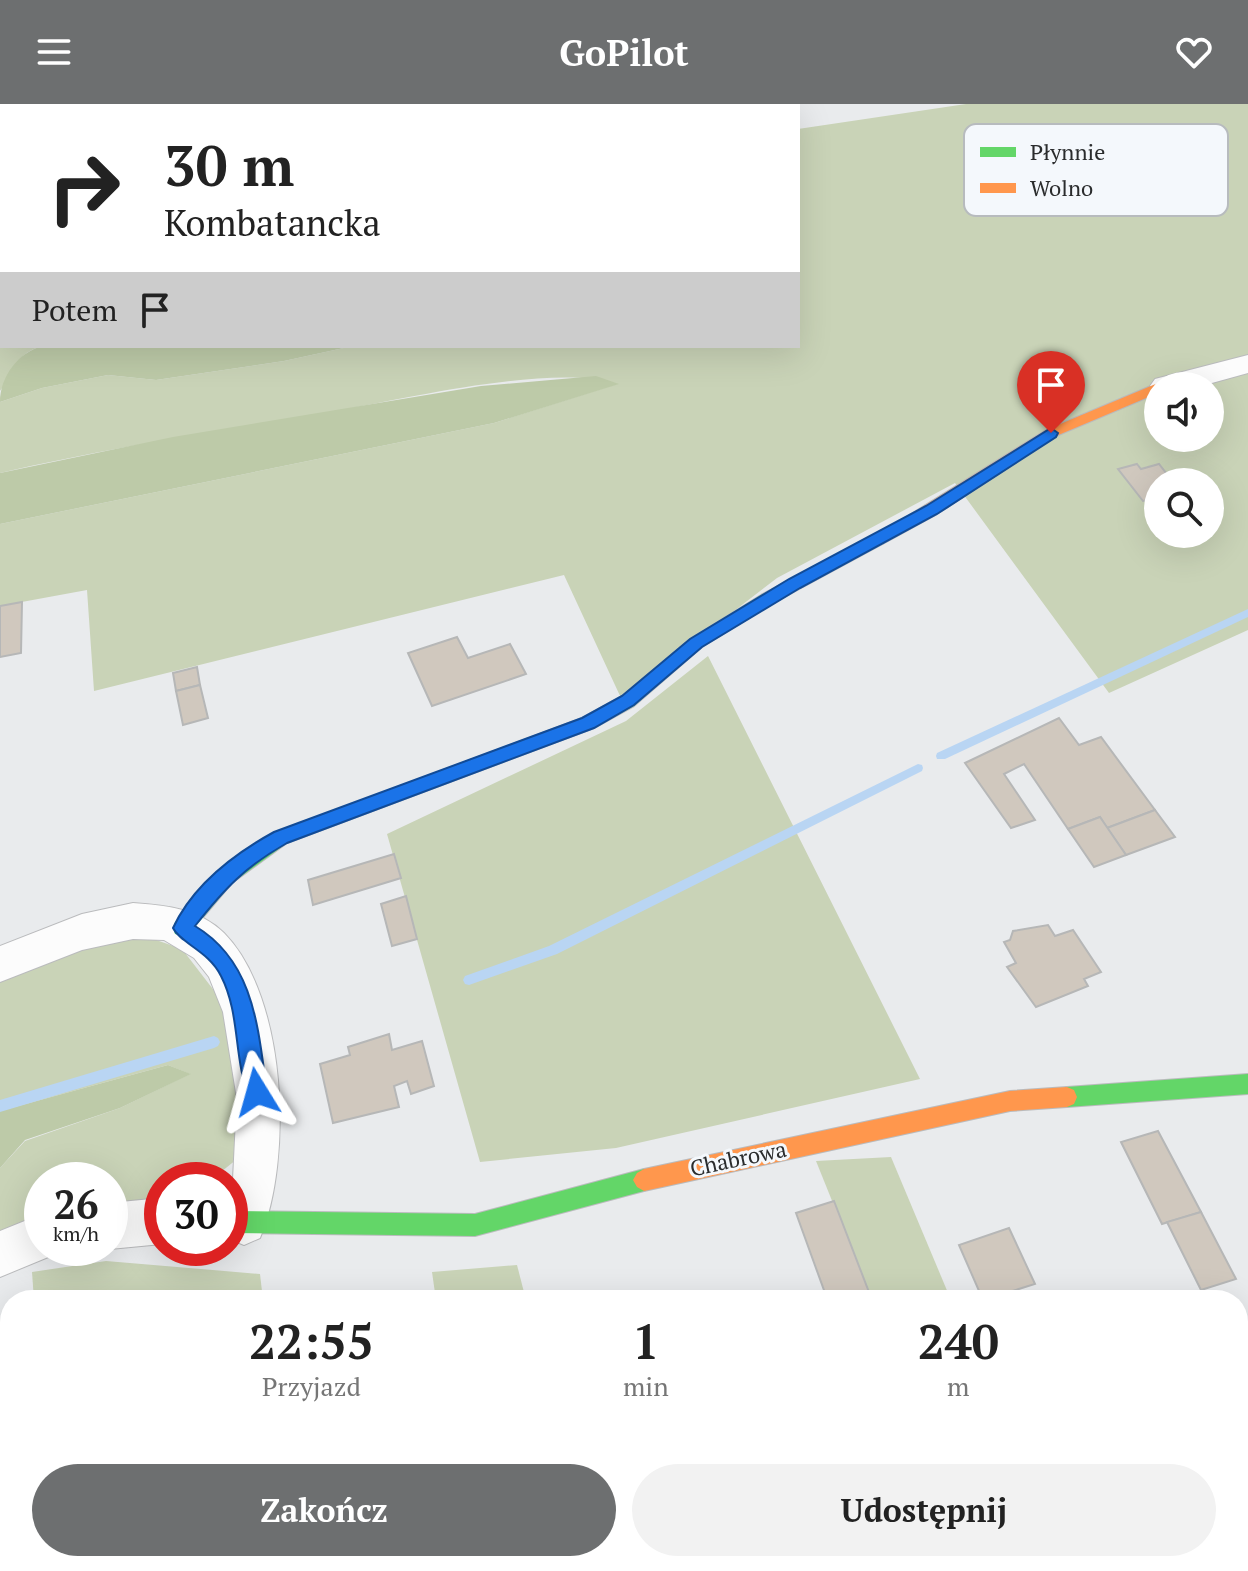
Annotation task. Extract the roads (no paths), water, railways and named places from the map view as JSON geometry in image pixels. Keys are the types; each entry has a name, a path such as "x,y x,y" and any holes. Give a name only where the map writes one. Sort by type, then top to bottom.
{"street":[{"path":"1218,372 1248,364"},
{"path":"182,928 222,877 260,849 281,838 470,765 588,723 628,701 696,643 767,599 932,510 1051,433 1107,406 1144,393"},
{"path":"0,964 121,923 152,922 182,928 212,947 229,971 246,1015 260,1117 258,1156 248,1187"},
{"name":"Chabrowa","path":"248,1222 475,1225 684,1169 1010,1101 1248,1084"},
{"path":"0,1254 24,1244"}],"waterway":[{"path":"941,756 1248,613"},
{"path":"469,980 553,950 918,768"},
{"path":"0,1106 214,1042"}]}
